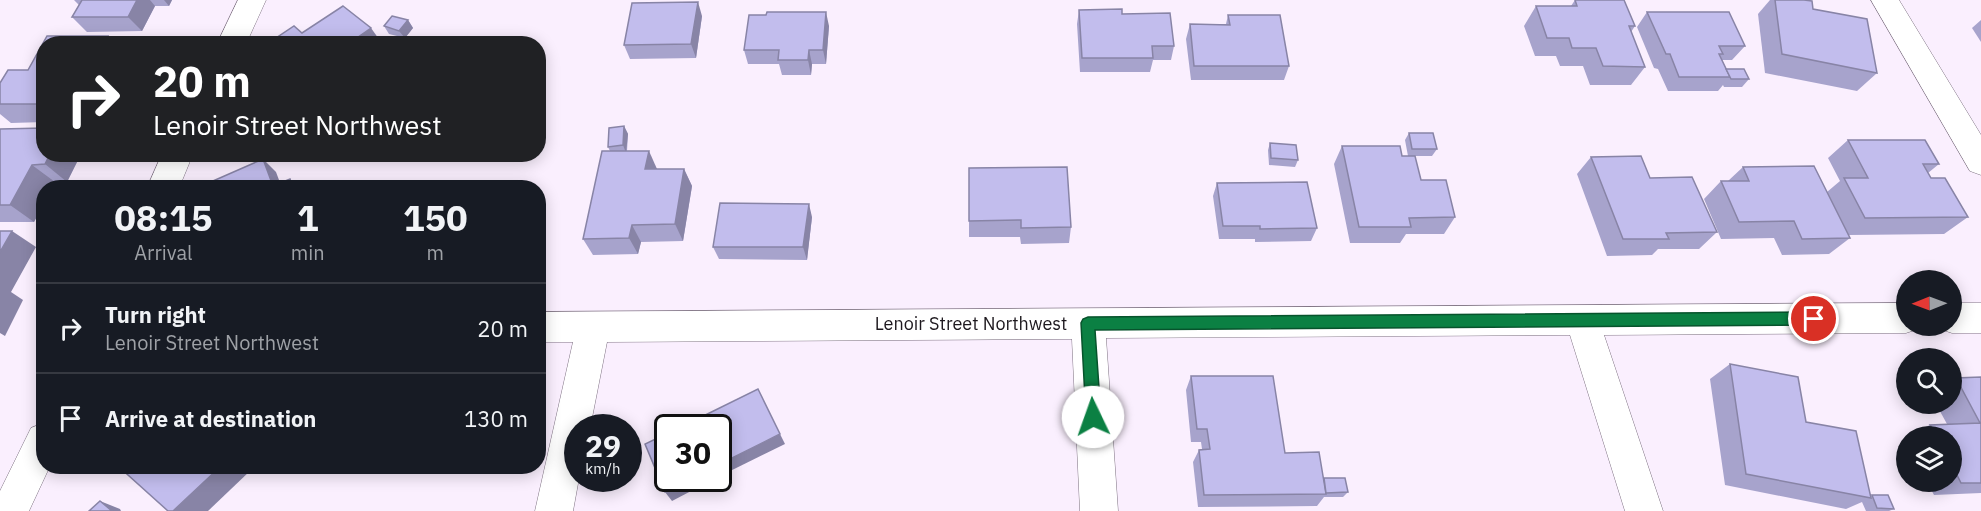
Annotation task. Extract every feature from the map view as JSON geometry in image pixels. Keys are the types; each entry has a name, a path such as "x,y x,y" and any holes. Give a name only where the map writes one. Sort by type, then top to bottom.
{"street":[{"path":"235,36 252,0"},
{"path":"1885,0 1981,162"},
{"path":"167,180 174,162"},
{"name":"Lenoir Street Northwest","path":"546,327 1896,318"},
{"path":"1962,318 1981,318"},
{"path":"1582,320 1644,511"},
{"path":"1088,323 1099,511"},
{"path":"554,511 592,327"},
{"path":"10,511 36,457"}],"building":[{"path":"82,0 137,0 128,17 72,17"},
{"path":"1575,0 1624,0 1635,26 1629,26 1645,67 1603,66 1596,48 1572,48 1569,38 1547,38 1536,6 1577,6"},
{"path":"1775,0 1812,1 1813,9 1867,19 1877,73 1782,54"},
{"path":"698,2 691,44 624,45 632,3"},
{"path":"343,6 371,28 360,36 279,36 294,26 302,33"},
{"path":"1122,9 1122,14 1170,13 1174,46 1152,46 1153,58 1082,58 1079,10"},
{"path":"767,12 826,12 823,50 809,50 808,60 778,60 779,50 744,50 749,15 766,15"},
{"path":"1647,12 1729,12 1745,46 1719,46 1723,54 1719,54 1730,77 1679,77 1670,54 1666,54"},
{"path":"1228,15 1280,15 1289,66 1194,66 1190,24 1230,25"},
{"path":"392,16 408,20 399,31 384,26"},
{"path":"36,56 36,104 0,104 0,83 8,70 28,70"},
{"path":"1726,69 1744,69 1749,79 1731,79"},
{"path":"624,126 623,145 608,147 609,128"},
{"path":"36,128 36,162 46,162 32,165 10,205 0,205 0,129"},
{"path":"1409,133 1433,133 1437,149 1412,149"},
{"path":"1848,140 1925,140 1939,164 1923,164 1931,178 1945,178 1968,217 1865,218 1844,178 1868,178"},
{"path":"1270,143 1296,145 1298,160 1271,158"},
{"path":"1342,146 1400,146 1402,156 1415,156 1421,180 1446,180 1455,217 1409,218 1411,227 1359,227"},
{"path":"602,151 649,151 645,169 684,169 675,224 632,225 629,238 583,239"},
{"path":"1641,156 1650,178 1692,177 1717,232 1666,233 1669,239 1623,239 1591,157"},
{"path":"256,162 264,162 271,180 215,180"},
{"path":"1814,166 1850,238 1802,239 1794,221 1739,222 1721,181 1749,181 1743,167"},
{"path":"1067,167 1071,227 1021,228 1021,220 969,221 969,168"},
{"path":"1307,182 1317,228 1260,229 1260,226 1223,226 1217,183"},
{"path":"720,203 809,204 803,247 713,247"},
{"path":"0,231 12,231 0,252"},
{"path":"1730,364 1798,377 1806,422 1856,431 1871,498 1746,474"},
{"path":"1191,376 1273,376 1285,453 1319,452 1326,494 1204,495 1199,450 1210,449 1207,429 1197,429"},
{"path":"1981,377 1981,483 1962,483 1962,426 1930,425 1980,423 1962,389 1962,378"},
{"path":"758,389 780,434 732,458 732,414 707,414"},
{"path":"654,440 654,466 645,444"},
{"path":"127,474 212,474 173,511 168,511"},
{"path":"1324,478 1345,478 1348,492 1326,493"},
{"path":"1872,495 1888,495 1894,509 1877,508"},
{"path":"100,501 112,511 89,511"}],"route":[{"path":"1093,417 1088,323 1814,319"}]}
